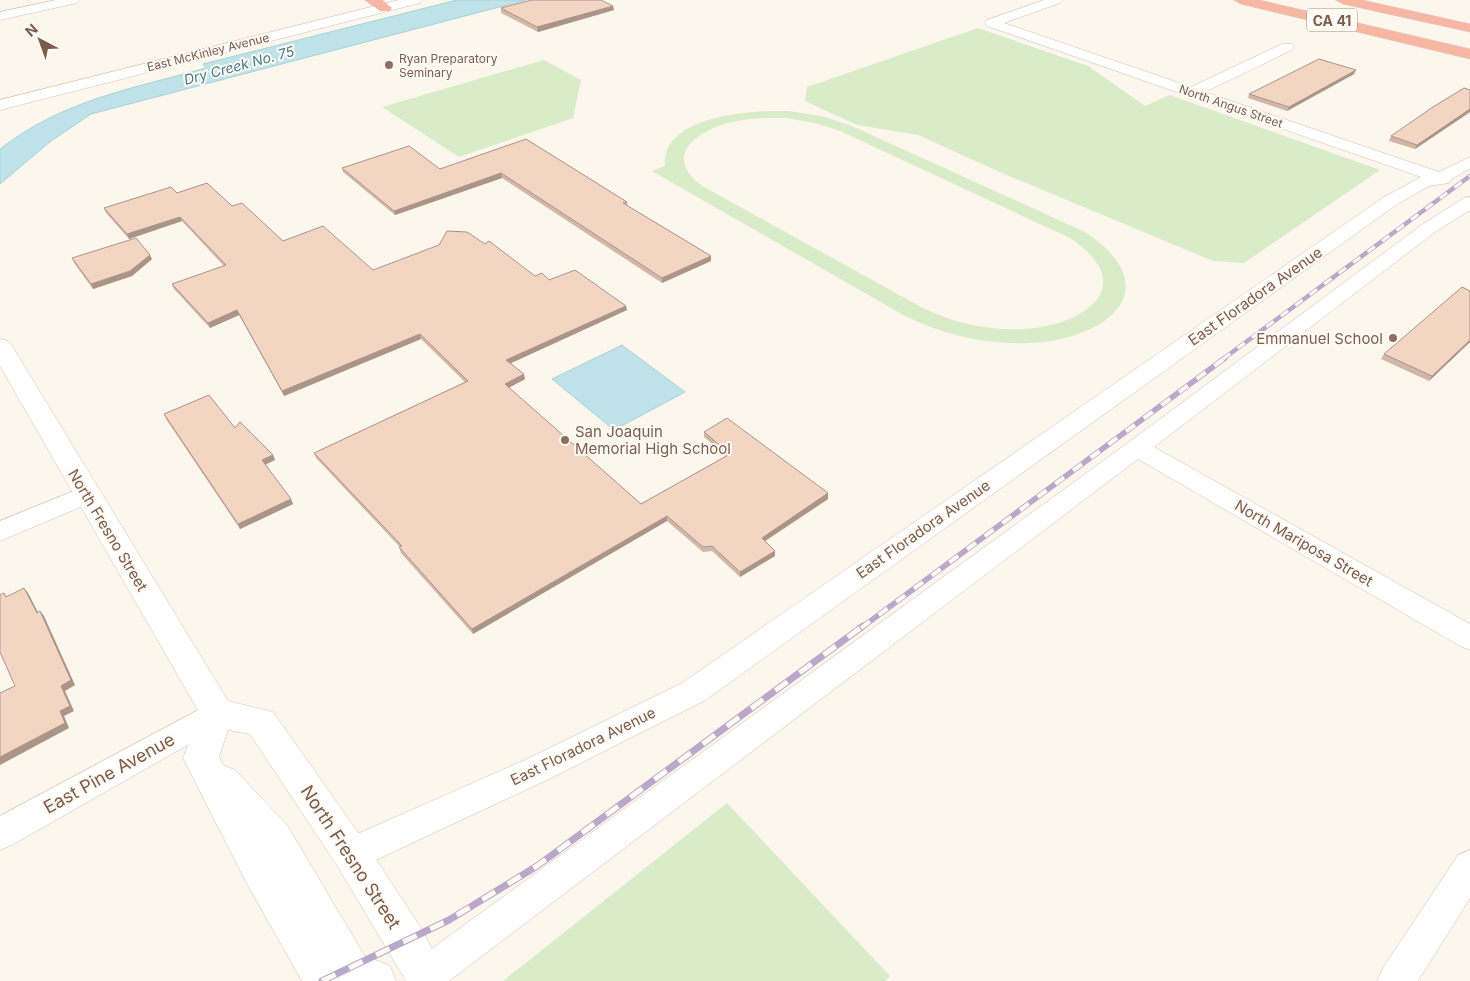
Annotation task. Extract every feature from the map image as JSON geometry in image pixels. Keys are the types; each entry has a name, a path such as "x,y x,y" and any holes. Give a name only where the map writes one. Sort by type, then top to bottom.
{"highway":[{"name":"CA 41","path":"1241,0 1470,54"},
{"name":"CA 41","path":"1343,0 1470,28"},
{"path":"1356,0 1422,17"}],"main road":[{"name":"East McKinley Avenue","path":"0,93 376,2 415,0"},
{"name":"East McKinley Avenue","path":"0,105 376,2"},
{"name":"North Fresno Street","path":"0,346 86,495 217,713 261,722 351,854 406,942 419,979"},
{"path":"217,713 200,758 285,918 326,981"},
{"path":"200,758 274,837 350,969 375,981"}],"street":[{"path":"0,16 73,0"},
{"name":"North Angus Street","path":"1056,0 992,23 1192,92 1456,188"},
{"path":"1192,92 1287,46"},
{"name":"East Floradora Avenue","path":"419,979 1137,448 1429,228 1456,188 1454,173 1470,162"},
{"name":"East Floradora Avenue","path":"351,854 536,770 693,692 1390,201 1423,182 1456,188"},
{"name":"North Mariposa Street","path":"1137,448 1470,638"},
{"path":"0,532 86,495"},
{"name":"East Pine Avenue","path":"0,834 217,713"},
{"path":"1396,981 1470,867"}],"green space":[{"path":"978,28 1088,66 1145,106 1170,95 1380,170 1244,263 1213,261 1002,173 918,135 857,125 805,101 807,87"},
{"path":"544,60 581,80 573,118 459,157 382,107"},
{"path":"788,111 822,116 852,126 1085,232 1110,253 1123,273 1125,292 1118,308 1103,321 1083,332 1058,339 1031,343 982,340 935,329 905,316 652,171 665,166 668,149 678,136 693,126 712,119 733,115","holes":["764,118 786,118 815,123 840,131 1070,238 1091,256 1101,272 1103,287 1097,300 1084,311 1067,320 1047,326 1025,329 998,329 958,322 921,307 704,187 692,177 685,167 684,157 687,148 703,133 715,127 735,121"]},
{"path":"727,803 890,976 885,981 503,981"}],"water":[{"name":"Dry Creek No. 75","path":"457,0 526,0 91,114 51,141 0,184 0,149 24,132 73,107 124,90 206,68 203,64"},
{"path":"622,345 685,392 614,430 552,379"}],"building":[{"path":"532,0 601,0 613,6 537,27 501,8"},
{"path":"1319,59 1356,70 1289,107 1249,94"},
{"path":"1464,88 1470,90 1470,109 1417,145 1391,136 1433,107"},
{"path":"526,139 627,202 623,203 711,256 662,278 501,173 394,211 342,168 409,146 440,169"},
{"path":"207,183 232,206 242,203 283,241 323,226 373,270 439,245 447,231 467,232 485,244 489,241 535,276 542,273 549,280 575,270 626,306 506,360 524,374 505,384 641,504 730,454 704,432 727,418 828,493 762,538 775,551 740,572 712,546 703,547 667,516 472,629 399,547 402,546 314,453 468,381 420,334 282,391 237,310 208,323 172,284 226,265 180,217 127,234 104,208 171,187 177,193"},
{"path":"136,238 150,255 130,271 91,284 72,258"},
{"name":"Emmanuel School","path":"1462,287 1470,291 1470,340 1432,376 1384,354"},
{"path":"209,395 235,428 240,422 273,455 262,460 291,499 238,524 164,414"},
{"path":"24,588 37,613 40,611 71,680 61,686 70,706 60,711 65,723 0,757 0,693 15,686 0,652 0,595 4,593 6,597"}],"railway":[{"path":"1223,359 1470,176"},
{"path":"861,628 1225,358"},
{"path":"322,981 449,920 537,866 863,626"}],"place":[{"name":"Ryan Preparatory Seminary","path":"389,65"},
{"name":"Emmanuel School","path":"1393,338"},
{"name":"San Joaquin Memorial High School","path":"565,440"}]}
